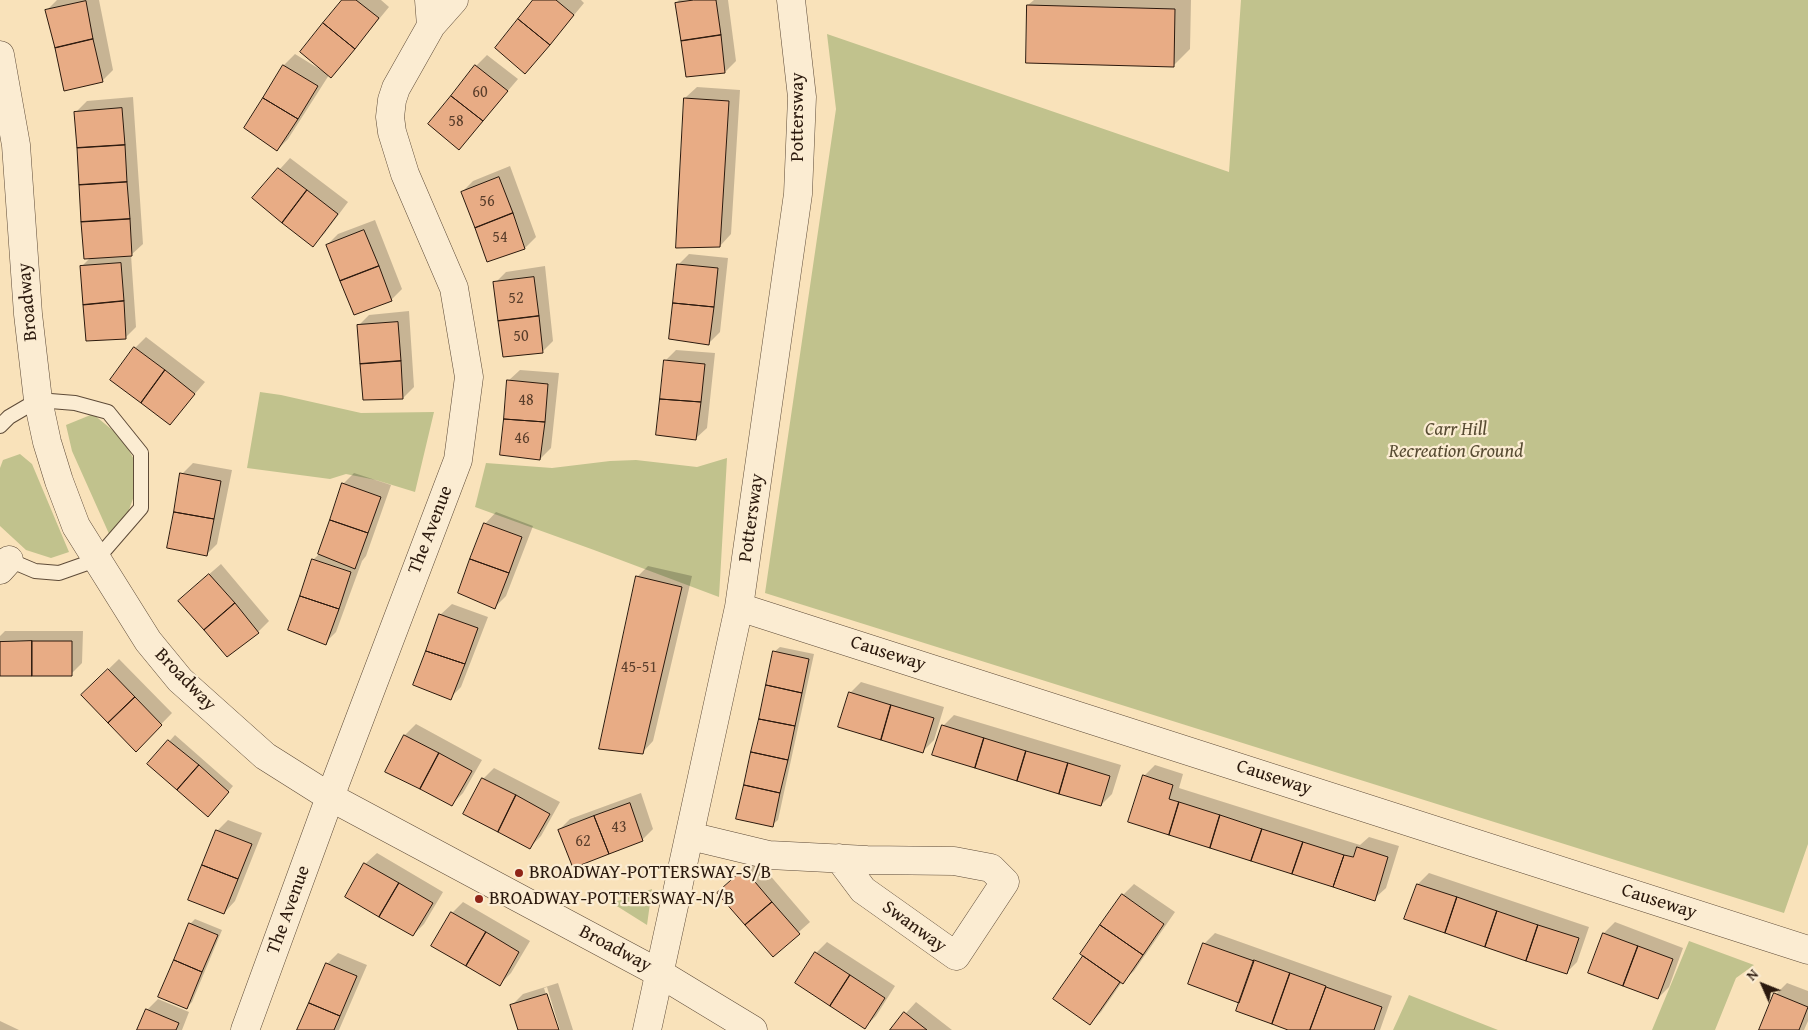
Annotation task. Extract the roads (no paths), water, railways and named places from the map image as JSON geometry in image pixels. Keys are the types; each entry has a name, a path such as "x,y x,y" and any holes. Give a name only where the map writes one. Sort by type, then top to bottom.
{"street":[{"name":"The Avenue","path":"245,1030 330,797 458,460 469,377 454,288 405,174 392,132 390,117 396,88 430,13 454,0"},
{"name":"Pottersway","path":"647,1030 739,607 798,194 802,97 791,0"},
{"name":"Broadway","path":"0,54 16,145 28,314 38,400 59,482 76,526 148,641 180,680 265,756 330,797 659,973 753,1030"},
{"name":"Causeway","path":"739,607 1808,950"},
{"name":"Swanway","path":"690,836 769,855 954,860 991,868 1006,882 956,956 863,890 839,858"}],"lane":[{"path":"0,426 9,417 38,400 75,403 108,412 141,453 140,508 96,560 59,573 35,571 3,560"}],"place":[{"name":"BROADWAY-POTTERSWAY-S/B","path":"519,873"},
{"name":"BROADWAY-POTTERSWAY-N/B","path":"479,899"}],"park label":[{"name":"Carr Hill Recreation Ground","path":"1456,441"}]}
